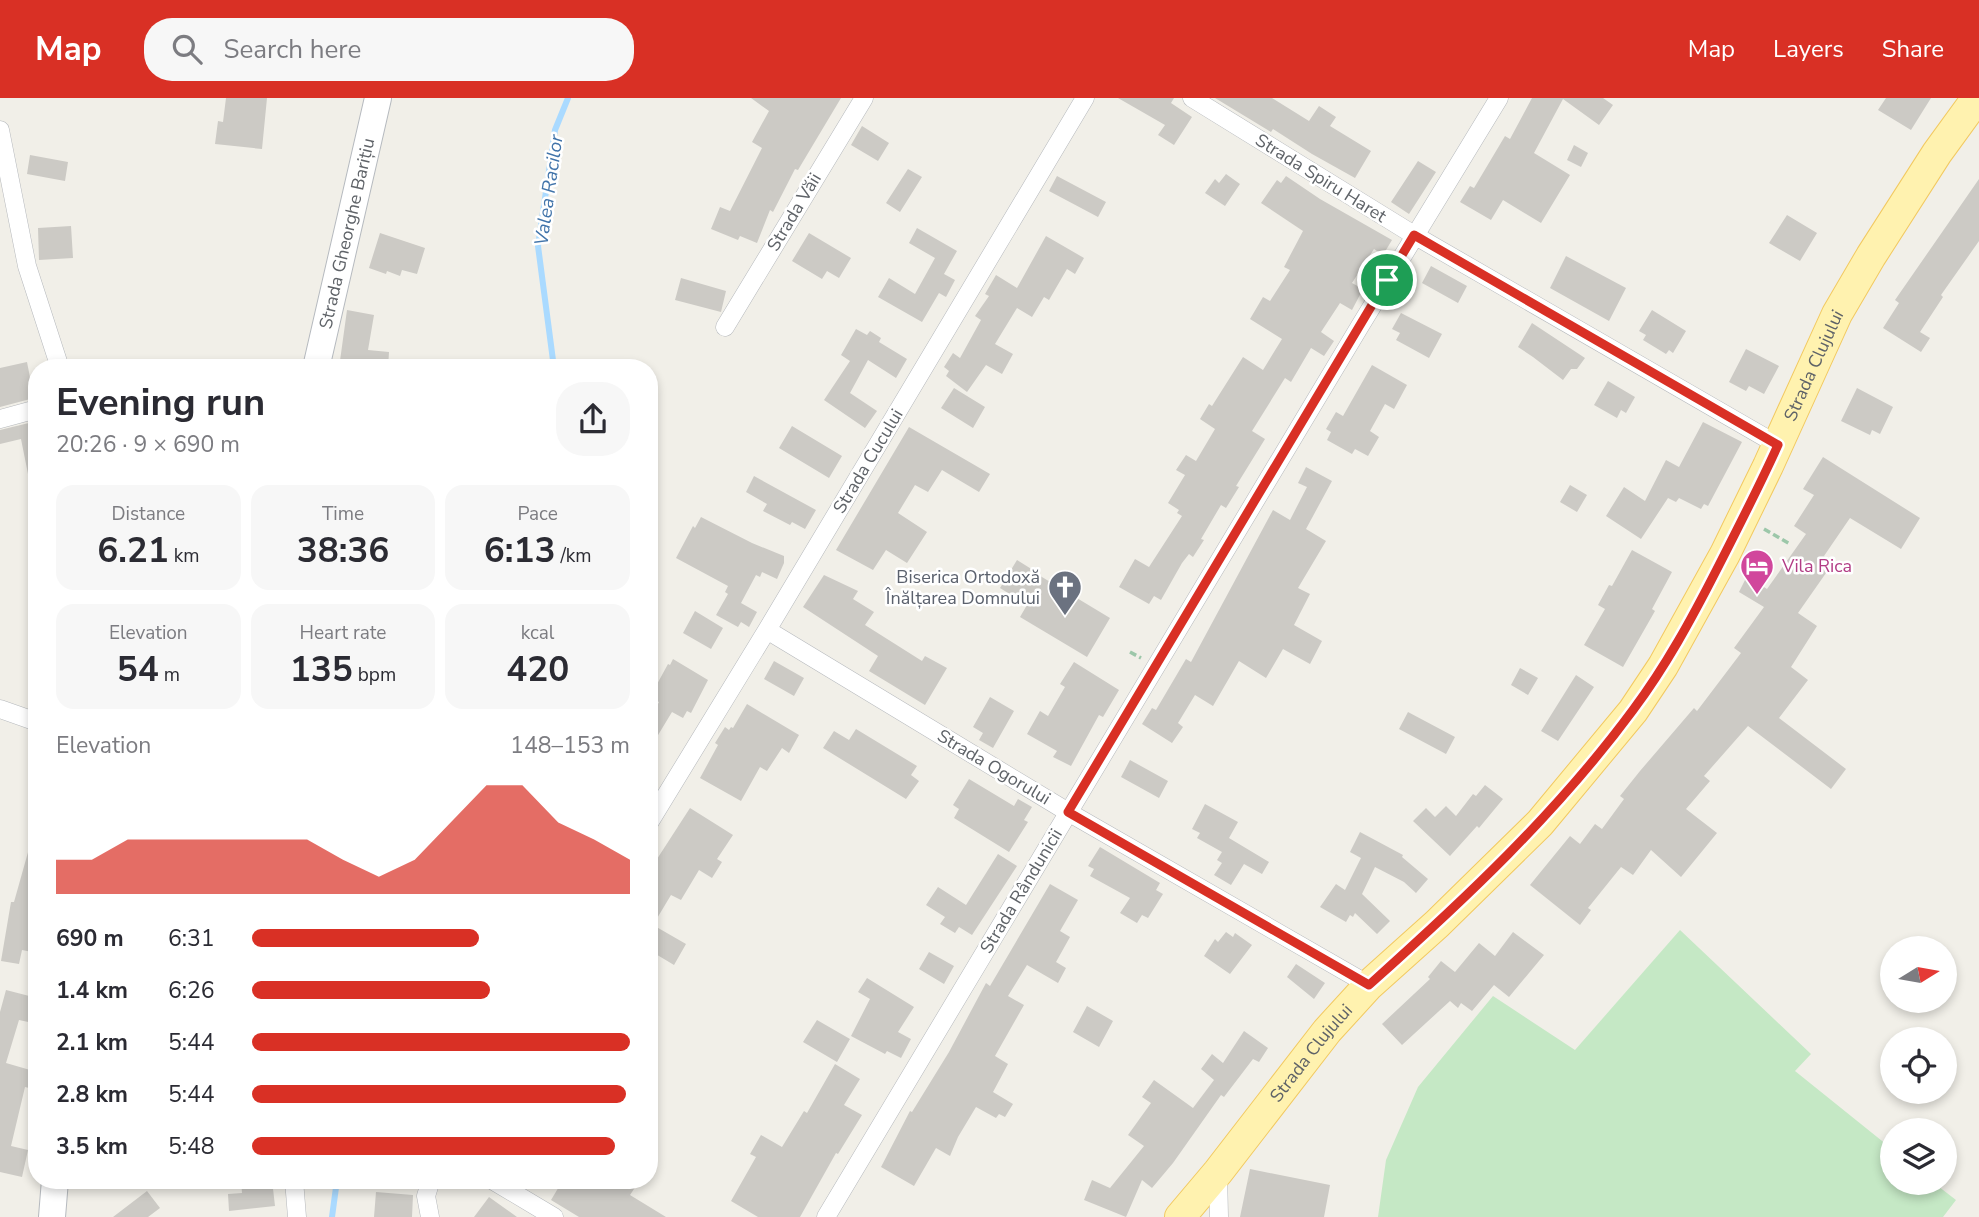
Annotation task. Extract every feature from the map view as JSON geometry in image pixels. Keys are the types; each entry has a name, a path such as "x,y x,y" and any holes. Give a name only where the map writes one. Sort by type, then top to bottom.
{"main road":[{"name":"Strada Gheorghe Barițiu","path":"318,359 378,98"},
{"name":"Strada Clujului","path":"1180,1217 1327,1031 1369,985 1437,924 1540,823 1633,710 1663,666 1698,606 1778,445 1837,314 1937,153 1977,98"},
{"path":"52,1217 54,1189"}],"street":[{"name":"Strada Văii","path":"725,327 864,98"},
{"name":"Strada Cucului","path":"658,808 1085,98"},
{"name":"Strada Spiru Haret","path":"1192,98 1414,235 1778,445"},
{"name":"Strada Rândunicii","path":"826,1217 1414,235 1499,98"},
{"path":"0,130 27,266 57,359"},
{"path":"0,419 28,411"},
{"name":"Strada Ogorului","path":"767,630 1068,812 1369,985"},
{"path":"0,709 28,719"},
{"path":"1218,1172 1219,1217"},
{"path":"295,1189 297,1217"},
{"path":"428,1189 426,1196 430,1217"},
{"path":"507,1189 554,1217"}],"path":[{"path":"1768,531 1790,544"}],"green space":[{"path":"1680,930 1811,1054 1795,1071 1880,1139 1880,1195 1950,1195 1956,1200 1943,1217 1378,1217 1386,1160 1418,1087 1493,996 1575,1050"}],"building":[{"path":"226,98 267,98 262,149 215,144 218,121 223,122"},
{"path":"751,98 841,98 798,170 795,169 773,212 770,210 757,243 740,236 738,240 711,229 720,207 730,211 762,148 752,142 769,111"},
{"path":"1118,98 1174,98 1171,103 1192,117 1174,145 1158,135 1165,125"},
{"path":"1215,98 1272,98 1309,121 1319,106 1336,117 1330,126 1371,151 1355,178"},
{"path":"1532,98 1603,98 1613,105 1599,125 1563,99 1534,153 1570,175 1541,223 1503,200 1491,220 1460,202 1470,186 1474,188 1505,136 1510,139"},
{"path":"1886,98 1931,98 1911,130 1878,110"},
{"path":"862,126 889,143 878,161 851,145"},
{"path":"1574,145 1588,153 1581,167 1567,160"},
{"path":"30,155 68,162 65,181 27,174"},
{"path":"1418,161 1436,172 1409,214 1391,202"},
{"path":"908,169 922,177 900,212 886,203"},
{"path":"1226,174 1240,184 1225,206 1205,193 1215,179 1219,183"},
{"path":"1057,176 1106,202 1098,217 1049,191"},
{"path":"1286,176 1320,199 1392,240 1383,255 1374,249 1352,283 1363,289 1352,310 1340,303 1321,332 1334,341 1324,356 1311,348 1291,382 1285,378 1252,431 1265,439 1236,486 1239,487 1226,508 1221,505 1201,539 1204,540 1193,557 1189,554 1182,563 1161,600 1154,596 1149,604 1119,587 1135,559 1149,567 1182,516 1177,513 1179,510 1168,503 1185,475 1176,470 1186,455 1196,461 1215,429 1200,419 1209,404 1212,406 1243,357 1263,370 1282,339 1250,319 1263,297 1270,301 1290,270 1284,267 1303,231 1261,203 1277,180 1281,183"},
{"path":"1979,179 1979,241 1941,295 1943,297 1920,332 1930,338 1921,352 1883,328 1899,303 1895,300"},
{"path":"1787,215 1817,233 1800,261 1769,243"},
{"path":"71,226 73,258 39,260 38,228"},
{"path":"917,228 957,251 944,274 955,280 946,297 939,293 922,322 878,297 889,278 915,294 935,258 909,243"},
{"path":"380,233 425,248 417,274 402,270 400,276 369,268"},
{"path":"809,233 851,258 839,278 827,271 822,279 792,261"},
{"path":"1046,236 1084,258 1075,274 1067,269 1049,300 1044,297 1032,317 1017,308 995,344 1013,354 1002,374 986,365 967,392 946,376 949,371 944,367 953,353 960,358 981,320 975,316 989,296 985,294 996,275 1017,288"},
{"path":"1566,256 1626,288 1609,321 1550,288"},
{"path":"1431,266 1467,286 1458,303 1422,283"},
{"path":"681,278 726,291 721,312 675,300"},
{"path":"347,310 374,315 368,350 389,352 389,359 340,359"},
{"path":"1652,310 1686,331 1673,353 1669,350 1666,354 1643,340 1646,335 1639,331"},
{"path":"1401,313 1442,334 1429,358 1396,340 1400,333 1392,329"},
{"path":"1532,323 1585,358 1577,369 1571,369 1563,380 1518,347"},
{"path":"856,329 867,335 870,331 881,338 879,342 907,359 896,378 868,360 850,393 877,411 865,428 824,400 850,361 841,355"},
{"path":"1746,349 1779,366 1764,394 1749,386 1746,391 1729,382"},
{"path":"27,362 28,400 0,407 0,368"},
{"path":"1372,365 1407,385 1394,409 1385,404 1370,431 1379,437 1368,456 1355,449 1352,454 1327,440 1331,432 1326,429 1336,412 1343,416"},
{"path":"1608,381 1635,397 1626,413 1621,410 1617,418 1594,405"},
{"path":"954,388 985,407 973,428 941,408"},
{"path":"1857,388 1893,407 1880,434 1872,430 1870,435 1841,421"},
{"path":"1703,422 1742,442 1708,506 1704,504 1701,509 1679,498 1676,502 1668,498 1641,539 1606,516 1624,487 1645,501 1666,460 1679,467"},
{"path":"28,423 28,474 21,439 0,444 0,430"},
{"path":"792,426 842,456 829,478 779,448"},
{"path":"909,427 990,474 979,492 942,470 928,492 915,485 898,513 927,532 907,563 886,550 873,570 836,550"},
{"path":"1823,457 1920,518 1901,549 1850,518 1824,556 1833,563 1798,613 1817,626 1791,667 1808,680 1779,718 1846,769 1831,789 1748,726 1704,776 1710,781 1686,809 1717,833 1681,877 1651,850 1633,875 1621,867 1588,908 1591,910 1580,925 1530,885 1570,836 1580,844 1595,824 1602,829 1624,799 1620,796 1694,708 1697,711 1741,653 1734,648 1764,607 1739,592 1747,576 1767,589 1806,534 1794,526 1814,495 1803,489"},
{"path":"1306,467 1332,481 1306,529 1326,541 1298,588 1310,594 1294,625 1322,641 1310,664 1283,649 1266,678 1239,661 1213,706 1195,695 1178,723 1183,727 1172,743 1142,724 1152,708 1156,710 1186,659 1191,662 1273,510 1290,520 1307,487 1298,483"},
{"path":"754,476 816,510 805,529 792,522 790,525 763,511 767,504 746,492"},
{"path":"1570,485 1587,495 1577,512 1560,502"},
{"path":"701,517 784,556 777,579 762,572 760,577 756,575 741,603 757,612 749,627 741,622 738,627 716,615 728,594 725,592 728,586 676,558 693,526 695,528"},
{"path":"1632,550 1672,572 1652,609 1655,611 1623,667 1584,645 1605,609 1598,605"},
{"name":"Biserica Ortodoxă Înălțarea Domnului","path":"1017,560 1110,618 1087,657 1020,617 1027,605 1000,588"},
{"path":"824,575 858,591 853,599 874,612 865,625 922,661 925,656 947,668 925,705 869,671 878,656 803,607"},
{"path":"695,611 723,628 711,649 683,633"},
{"path":"673,659 708,680 691,713 687,711 683,718 672,712 658,735 658,682 668,664 670,665"},
{"path":"774,661 804,678 794,696 764,679"},
{"path":"1074,662 1119,690 1103,717 1099,715 1071,766 1053,757 1057,751 1027,734 1040,711 1048,716 1065,687 1060,684"},
{"path":"1520,668 1538,678 1528,695 1511,685"},
{"path":"1576,675 1594,687 1558,741 1541,731"},
{"path":"990,697 1014,711 993,748 979,740 983,733 973,727"},
{"path":"747,704 799,735 789,753 782,748 767,771 760,767 741,801 700,778 725,727 729,730 733,728"},
{"path":"1408,712 1455,737 1446,754 1399,729"},
{"path":"856,729 917,766 911,775 919,781 906,799 823,748 834,731 849,740"},
{"path":"1130,760 1168,781 1159,798 1121,777"},
{"path":"969,779 1014,806 1018,799 1032,807 1024,820 1028,822 1009,852 954,818 959,809 953,805"},
{"path":"1485,785 1503,799 1479,828 1477,826 1450,856 1413,821 1426,808 1435,817 1446,806 1456,816 1473,794 1476,796"},
{"path":"1205,804 1238,822 1229,838 1269,862 1262,874 1244,864 1231,885 1214,875 1222,863 1217,860 1222,852 1197,838 1200,833 1192,829"},
{"path":"690,808 733,835 717,859 722,862 712,878 699,870 681,900 671,895 658,917 658,857"},
{"path":"1360,832 1403,855 1402,857 1428,879 1416,893 1404,882 1375,867 1362,894 1390,921 1377,934 1355,913 1353,917 1350,915 1346,922 1320,907 1336,884 1345,890 1361,858 1350,852"},
{"path":"1100,847 1160,883 1156,890 1163,894 1148,918 1142,915 1137,923 1120,913 1130,898 1090,876 1094,869 1088,866"},
{"path":"28,852 28,951 22,950 19,964 1,961 11,902 14,902"},
{"path":"998,854 1017,866 972,935 959,927 955,933 940,924 945,917 926,905 938,887 966,905"},
{"path":"1050,884 1078,900 1060,931 1070,937 1056,962 1066,968 1058,983 1027,965 1008,996 1024,1005 995,1056 1008,1064 993,1092 1013,1104 1005,1117 999,1114 996,1118 976,1107 950,1156 936,1148 914,1186 881,1167 910,1111 912,1112 949,1052 986,983 990,986"},
{"path":"658,928 686,944 674,965 658,955"},
{"path":"1226,932 1233,937 1235,933 1252,945 1230,974 1204,956 1215,939 1218,942"},
{"path":"1513,932 1544,955 1509,997 1494,985 1472,1011 1461,1003 1458,1008 1450,1001 1402,1045 1382,1024 1430,979 1428,977 1441,961 1455,972 1479,943 1495,956"},
{"path":"929,952 954,966 944,984 919,969"},
{"path":"1296,964 1325,983 1314,999 1287,977"},
{"path":"867,978 914,1007 898,1032 911,1039 901,1058 887,1051 885,1054 851,1036 870,999 858,992"},
{"path":"6,990 28,996 28,1022 19,1020 6,1063 28,1069 28,1088 25,1087 11,1146 28,1150 22,1177 0,1172 0,1012"},
{"path":"1087,1006 1113,1021 1099,1047 1073,1032"},
{"path":"817,1020 850,1039 837,1062 803,1042"},
{"path":"1244,1031 1268,1048 1259,1062 1253,1059 1224,1097 1221,1095 1152,1188 1142,1180 1126,1217 1084,1200 1092,1180 1110,1188 1144,1146 1128,1135 1151,1103 1142,1097 1154,1080 1193,1108 1214,1080 1201,1069 1212,1054 1223,1063"},
{"path":"835,1064 860,1079 844,1105 862,1115 838,1154 836,1153 800,1217 758,1217 731,1201 756,1157 750,1154 761,1135 782,1147 804,1111 807,1113"},
{"path":"1250,1169 1330,1185 1324,1217 1240,1217"},
{"path":"242,1189 273,1189 275,1206 229,1211 228,1194 242,1193"},
{"path":"558,1189 634,1189 630,1195 666,1217 579,1217 551,1200"},
{"path":"147,1191 160,1208 148,1217 113,1217"},
{"path":"376,1192 413,1195 412,1217 374,1217"},
{"path":"489,1197 517,1217 474,1217"}],"waterway":[{"name":"Valea Racilor","path":"553,359 538,246 555,130 568,98"},
{"name":"Valea Racilor","path":"332,1217 336,1189"}],"place":[{"name":"Vila Rica","path":"1757,596"},
{"name":"Biserica Ortodoxă Înălțarea Domnului","path":"1065,617"}],"route":[{"path":"1414,235 1778,445 1698,606 1663,666 1633,710 1540,823 1437,924 1369,985 1068,812 1387,280 1414,235"}]}
